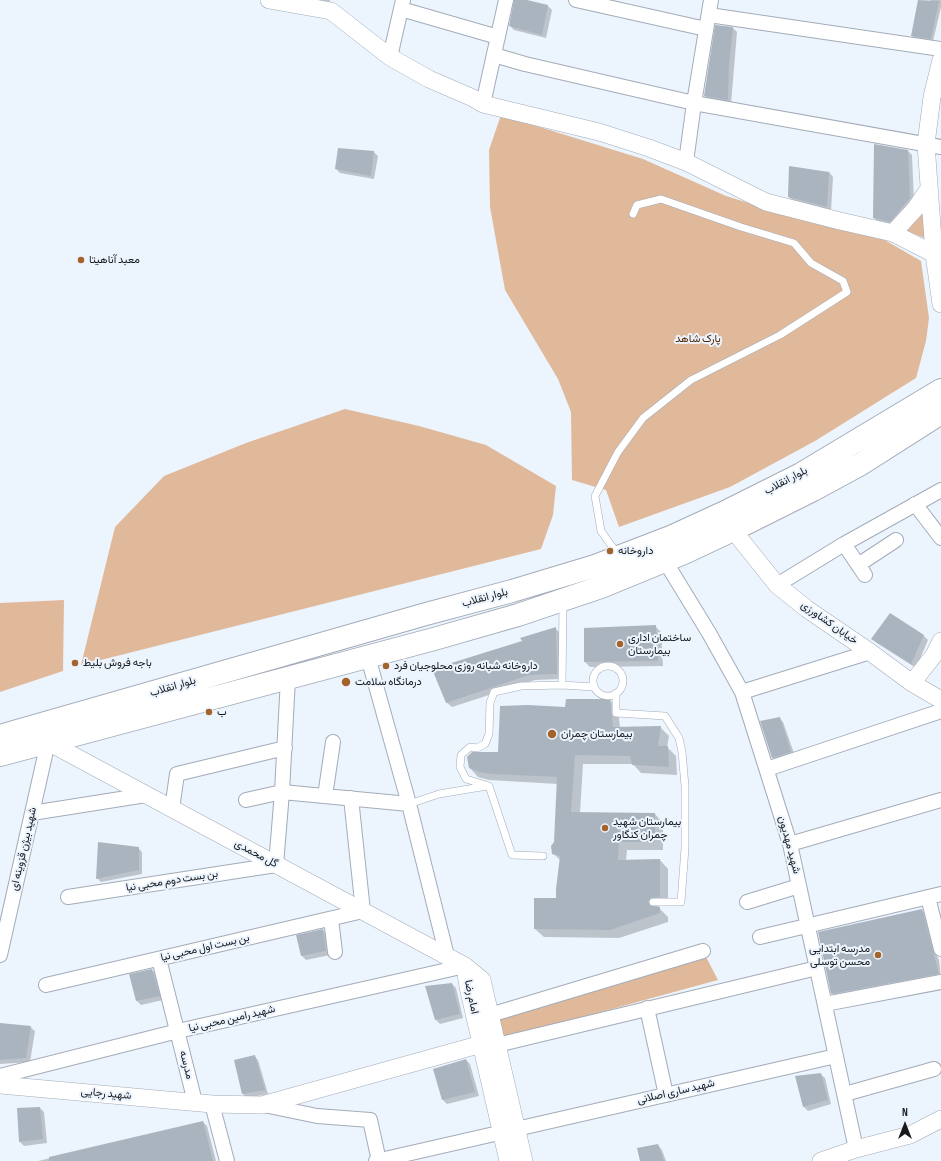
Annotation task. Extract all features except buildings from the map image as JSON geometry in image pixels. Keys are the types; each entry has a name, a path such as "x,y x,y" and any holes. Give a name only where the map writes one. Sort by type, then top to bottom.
{"main road":[{"name":"بلوار انقلاب","path":"0,736 426,614 512,591 595,566 673,536 801,474 941,390"},
{"name":"بلوار انقلاب","path":"0,755 434,640 518,615 601,587 665,561 733,530 813,490 861,464 941,413"}],"street":[{"path":"270,0 332,6 390,57 430,79 483,104 599,132 649,148 686,162 766,202 840,222 893,233 934,254"},
{"path":"483,104 506,0"},
{"path":"576,0 706,29"},
{"path":"686,162 711,0"},
{"path":"390,57 402,4 498,37"},
{"path":"709,15 941,49"},
{"path":"494,55 525,64 694,103 933,146"},
{"path":"940,69 932,97 933,146 928,190 933,228 934,254 941,304"},
{"path":"893,233 915,209 928,190"},
{"path":"941,380 941,390"},
{"path":"777,586 844,544 941,490"},
{"path":"915,504 941,538"},
{"name":"خیابان کشاورزی","path":"733,530 777,586 912,683 941,700"},
{"path":"844,544 861,570 896,540"},
{"name":"شهید مهدیون","path":"665,561 709,633 742,692 790,844 856,1149"},
{"path":"912,683 934,655 941,641"},
{"path":"742,692 870,652"},
{"path":"368,657 409,804 447,956"},
{"path":"276,865 285,748 288,678"},
{"path":"767,769 941,711"},
{"name":"گل محمدی","path":"48,742 465,966"},
{"name":"شهید بیژن قزوینه ای","path":"0,955 4,923 32,813 48,742"},
{"path":"325,796 333,742"},
{"path":"172,809 177,774 285,748"},
{"path":"246,800 282,792 409,804"},
{"path":"32,813 146,795"},
{"path":"351,798 364,912"},
{"path":"790,844 941,800"},
{"name":"بن بست دوم محبی نیا","path":"68,897 276,865"},
{"path":"747,902 799,886"},
{"path":"760,937 934,896 941,949"},
{"name":"بن بست اول محبی نیا","path":"46,985 364,912"},
{"path":"331,919 335,952"},
{"path":"490,1015 703,951"},
{"name":"مدرسه","path":"159,959 195,1102"},
{"name":"امام رضا","path":"465,966 482,980 490,1015 491,1043 509,1130 508,1161"},
{"name":"امام رضا","path":"465,966 468,987 491,1043"},
{"name":"شهید رامین محبی نیا","path":"0,1076 178,1031 465,966"},
{"path":"491,1043 817,968"},
{"path":"825,1004 941,982"},
{"path":"648,1008 666,1094"},
{"name":"شهید رجایی","path":"0,1085 212,1104 262,1104 491,1043"},
{"name":"شهید ساری اصلانی","path":"378,1161 836,1056"},
{"path":"845,1094 934,1069"},
{"path":"212,1104 227,1161"},
{"path":"262,1104 317,1116 370,1120 378,1161"},
{"path":"831,1159 856,1149 910,1135 939,1122"},
{"name":"امام رضا","path":"509,1130 524,1161"}],"lane":[{"path":"619,557 601,531 596,496 618,452 643,418 691,380 780,335 847,292 843,281 811,263 794,243 741,227 661,199 637,205 633,214"},
{"path":"562,685 563,600"},
{"path":"602,666 611,666 620,671 623,680 622,685 616,693 611,695 601,694 594,686 593,682 595,673 602,666"},
{"path":"489,786 466,779 460,767 461,755 470,747 477,748 485,744 489,734 490,703 494,692 521,686 594,686"},
{"path":"616,693 616,713 664,716 679,738 682,752 686,786 681,902 653,902"},
{"path":"409,804 439,794 489,786"},
{"path":"489,786 512,855 543,856"}],"green space":[{"name":"پارک شاهد","path":"501,115 643,159 726,196 810,222 883,239 921,261 929,318 926,341 916,378 815,441 730,487 619,527 606,490 572,480 571,412 558,379 505,290 490,207 489,150"},
{"path":"923,208 925,238 903,230"},
{"path":"345,409 419,426 486,445 556,486 553,515 541,549 81,665 115,527 164,476 246,443"},
{"path":"64,600 63,671 0,692 0,603"},
{"path":"703,951 718,980 502,1039 495,1018"}],"place":[{"name":"معبد آناهیتا","path":"81,260"},
{"name":"داروخانه","path":"610,551"},
{"name":"ساختمان اداری بیمارستان","path":"620,644"},
{"name":"باجه فروش بلیط","path":"75,663"},
{"name":"داروخانه شبانه روزی محلوجیان فرد","path":"386,666"},
{"name":"درمانگاه سلامت","path":"346,682"},
{"name":"ب","path":"209,712"},
{"name":"بیمارستان چمران","path":"552,734"},
{"name":"بیمارستان شهید چمران کنگاور","path":"605,828"},
{"name":"مدرسه ابتدایی محسن توسلی","path":"878,955"}]}
